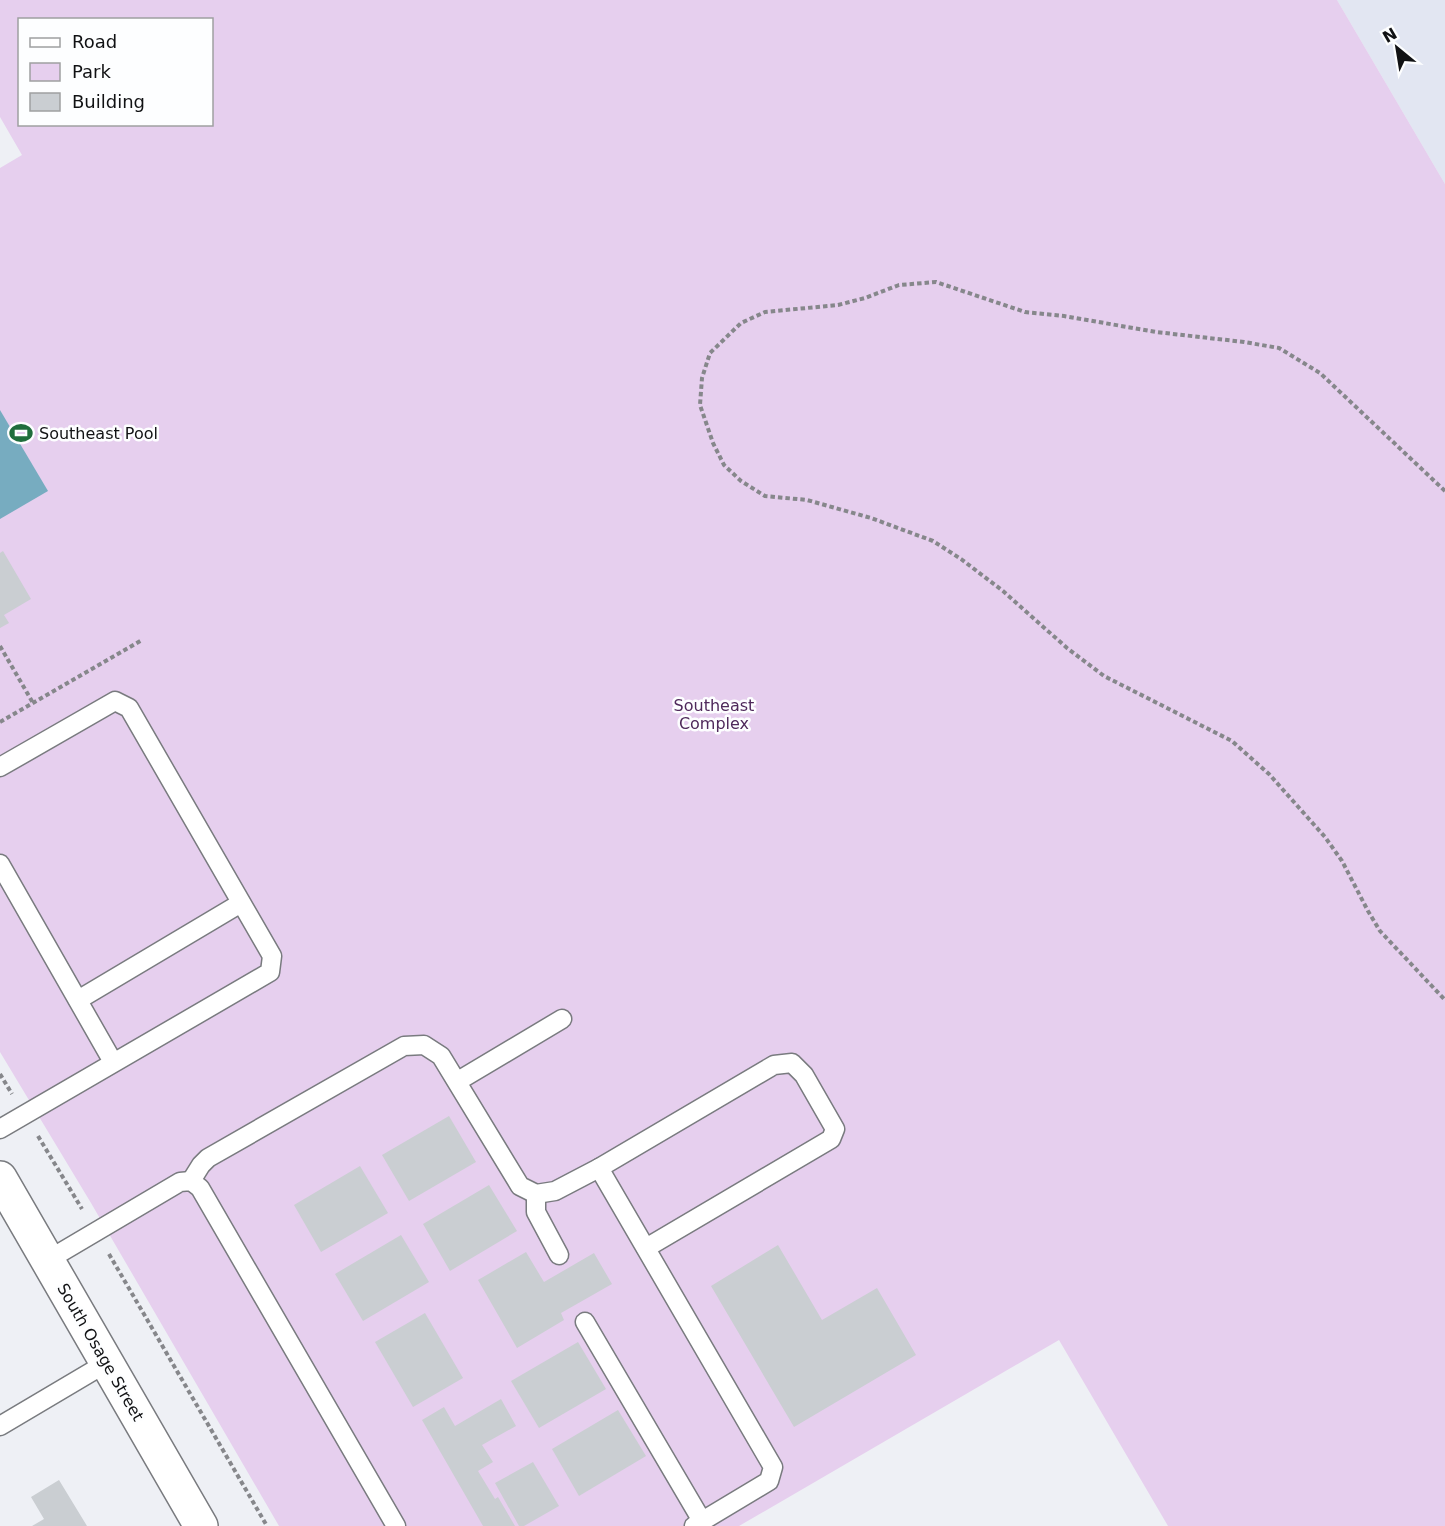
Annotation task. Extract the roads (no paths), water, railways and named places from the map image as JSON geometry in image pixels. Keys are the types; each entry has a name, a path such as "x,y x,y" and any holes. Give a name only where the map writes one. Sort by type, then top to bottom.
{"main road":[{"name":"South Osage Street","path":"0,1178 201,1526"}],"lane":[{"path":"0,767 115,701 129,708 272,956 270,972 0,1129"},
{"path":"0,864 113,1062"},
{"path":"78,1000 241,903"},
{"path":"458,1081 562,1019"},
{"path":"48,1260 180,1182 191,1180 208,1158 404,1046 424,1045 441,1056 520,1186 536,1194 555,1191 599,1168 774,1065 792,1063 804,1076 835,1129 831,1139 646,1248"},
{"path":"585,1322 698,1524 769,1481 773,1467 599,1168"},
{"path":"191,1180 200,1188 396,1526"},
{"path":"536,1194 536,1212 560,1255"},
{"path":"0,1426 108,1362"}],"water":[{"path":"0,410 48,491 0,519"}],"place":[{"name":"Southeast Pool","path":"21,433"}],"park label":[{"name":"Southeast Complex","path":"714,714"}]}
